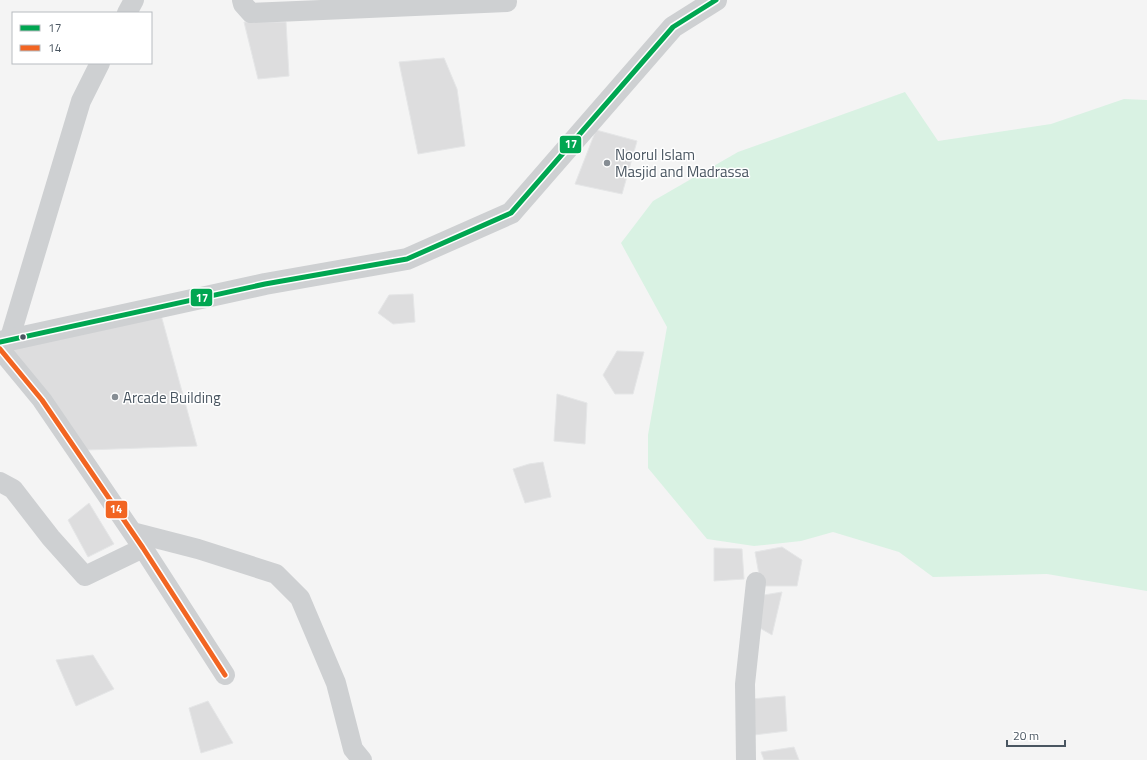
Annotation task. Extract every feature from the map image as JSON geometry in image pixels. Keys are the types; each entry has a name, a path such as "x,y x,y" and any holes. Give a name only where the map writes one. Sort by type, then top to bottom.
{"street":[{"path":"128,12 134,0"},
{"path":"242,0 243,4 251,13 507,2"},
{"path":"3,344 265,284 407,258 511,213 673,27 716,0"},
{"path":"3,344 80,101 99,64"},
{"path":"3,344 143,548 225,675"},
{"path":"0,482 13,489 51,538 84,576 143,548"},
{"path":"132,532 198,549 276,574 300,598 336,683 353,749 362,760"},
{"path":"746,760 745,684 756,582"}],"green space":[{"path":"905,92 938,141 1051,124 1124,99 1147,100 1147,591 1047,574 933,577 899,552 833,532 801,541 754,546 707,539 648,468 648,435 667,327 621,243 653,201 738,152"}],"building":[{"path":"244,22 286,22 289,76 258,79"},
{"path":"444,58 457,89 465,146 418,154 399,62"},
{"name":"Noorul Islam Masjid and Madrassa","path":"596,130 637,141 622,194 575,184"},
{"path":"413,294 415,322 393,324 378,313 389,295"},
{"name":"Arcade Building","path":"161,315 197,446 86,450 8,349"},
{"path":"617,351 644,352 633,394 615,394 603,375"},
{"path":"557,394 587,403 585,444 554,441"},
{"path":"543,462 551,497 525,503 513,469 529,464"},
{"path":"89,503 114,544 88,557 68,520"},
{"path":"782,547 802,560 797,586 761,586 755,552"},
{"path":"714,548 742,549 744,579 714,581"},
{"path":"782,592 772,635 758,627 764,595"},
{"path":"93,655 114,689 76,706 56,660"},
{"path":"785,696 787,731 754,735 751,699"},
{"path":"208,701 233,743 201,753 189,708"},
{"path":"794,747 799,760 764,760 761,752"}],"transit line":[{"name":"17","path":"0,342 265,284 407,259 511,213 673,27 716,0"},
{"name":"14","path":"0,349 42,400 143,548 225,675"}],"place":[{"name":"Noorul Islam Masjid and Madrassa","path":"607,163"},
{"name":"Arcade Building","path":"115,397"}]}
